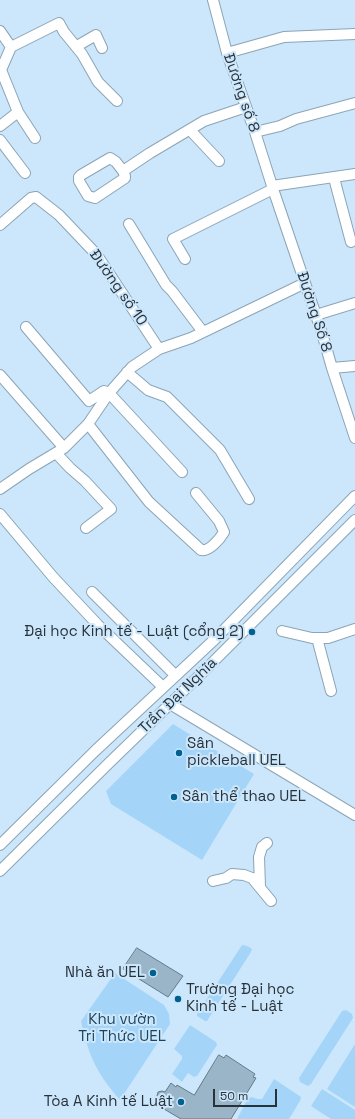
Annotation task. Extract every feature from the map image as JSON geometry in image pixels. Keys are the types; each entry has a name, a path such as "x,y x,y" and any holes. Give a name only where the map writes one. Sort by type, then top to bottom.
{"street":[{"name":"Đường số 8","path":"213,0 227,53 255,132 272,187"},
{"path":"35,138 18,112 0,70 10,47 59,23 64,32 77,46 98,82 117,100"},
{"path":"0,31 10,47"},
{"path":"227,53 284,37 355,34"},
{"path":"77,46 96,35 102,48"},
{"path":"255,132 280,126 296,119 355,103"},
{"path":"123,171 150,153 206,120 246,107"},
{"path":"0,126 18,112"},
{"path":"190,130 219,161"},
{"path":"0,140 25,173"},
{"path":"110,158 116,162 123,171 125,178 95,198 88,196 79,181 79,177 81,175 110,158"},
{"path":"185,259 173,239 272,187 355,174"},
{"path":"334,178 351,242"},
{"name":"Đường Số 8","path":"272,187 316,315 355,438"},
{"name":"Đường số 10","path":"0,225 31,198 36,197 59,215 97,255 159,349"},
{"path":"129,224 166,285 203,332"},
{"path":"0,490 29,469 60,450 88,424 109,392 132,367 159,349 203,332 305,283"},
{"path":"316,315 355,303"},
{"path":"26,327 89,402 104,391 109,392 182,472"},
{"path":"332,368 355,366"},
{"path":"128,372 148,390 167,397 220,450 248,498"},
{"path":"0,374 60,450 111,509 86,528"},
{"path":"88,424 149,502 201,550 204,551 208,549 224,532 219,521 196,493"},
{"name":"Trần Đại Nghĩa","path":"0,845 96,750 204,648 355,496"},
{"path":"0,514 53,577 98,625 162,687"},
{"name":"Trần Đại Nghĩa","path":"0,870 215,660 355,520"},
{"path":"92,592 175,675"},
{"path":"282,631 317,638 328,638 355,630"},
{"path":"317,638 331,691"},
{"path":"204,648 215,660"},
{"path":"170,704 355,815"},
{"path":"260,887 259,856 262,847 267,843"},
{"path":"212,881 226,878 232,874 244,875 252,878 271,901"}],"green space":[{"name":"Sân thể thao UEL","path":"173,724 254,774 202,860 111,804 106,791"},
{"path":"242,945 252,949 251,952 207,1021 205,1021 197,1016 197,1014"},
{"name":"Khu vườn Tri Thức UEL","path":"115,973 164,1005 169,1014 170,1024 120,1100 94,1064 87,1045 81,1021"},
{"path":"346,1010 352,1014 353,1018 311,1084 308,1086 300,1082 299,1078 342,1011"},
{"path":"190,1025 216,1042 217,1045 197,1076 194,1077 188,1073 182,1082 172,1074 182,1059 182,1056 174,1049"},
{"path":"355,1044 355,1107 327,1089"},
{"path":"274,1079 301,1097 289,1119 237,1119 247,1100 251,1097 262,1099"},
{"path":"322,1089 355,1110 355,1119 331,1119 311,1106"}],"building":[{"name":"Nhà ăn UEL","path":"137,948 183,976 168,997 123,969"},
{"path":"219,1055 224,1058 226,1055 255,1074 253,1077 256,1078 231,1119 181,1119 164,1109 156,1100 158,1092 165,1092 171,1083 176,1087 177,1085 194,1095"}],"place":[{"name":"Đại học Kinh tế - Luật (cổng 2)","path":"252,632"},
{"name":"Sân pickleball UEL","path":"179,753"},
{"name":"Sân thể thao UEL","path":"174,797"},
{"name":"Nhà ăn UEL","path":"153,973"},
{"name":"Trường Đại học Kinh tế - Luật","path":"178,999"},
{"name":"Tòa A Kinh tế Luật","path":"181,1102"}]}
